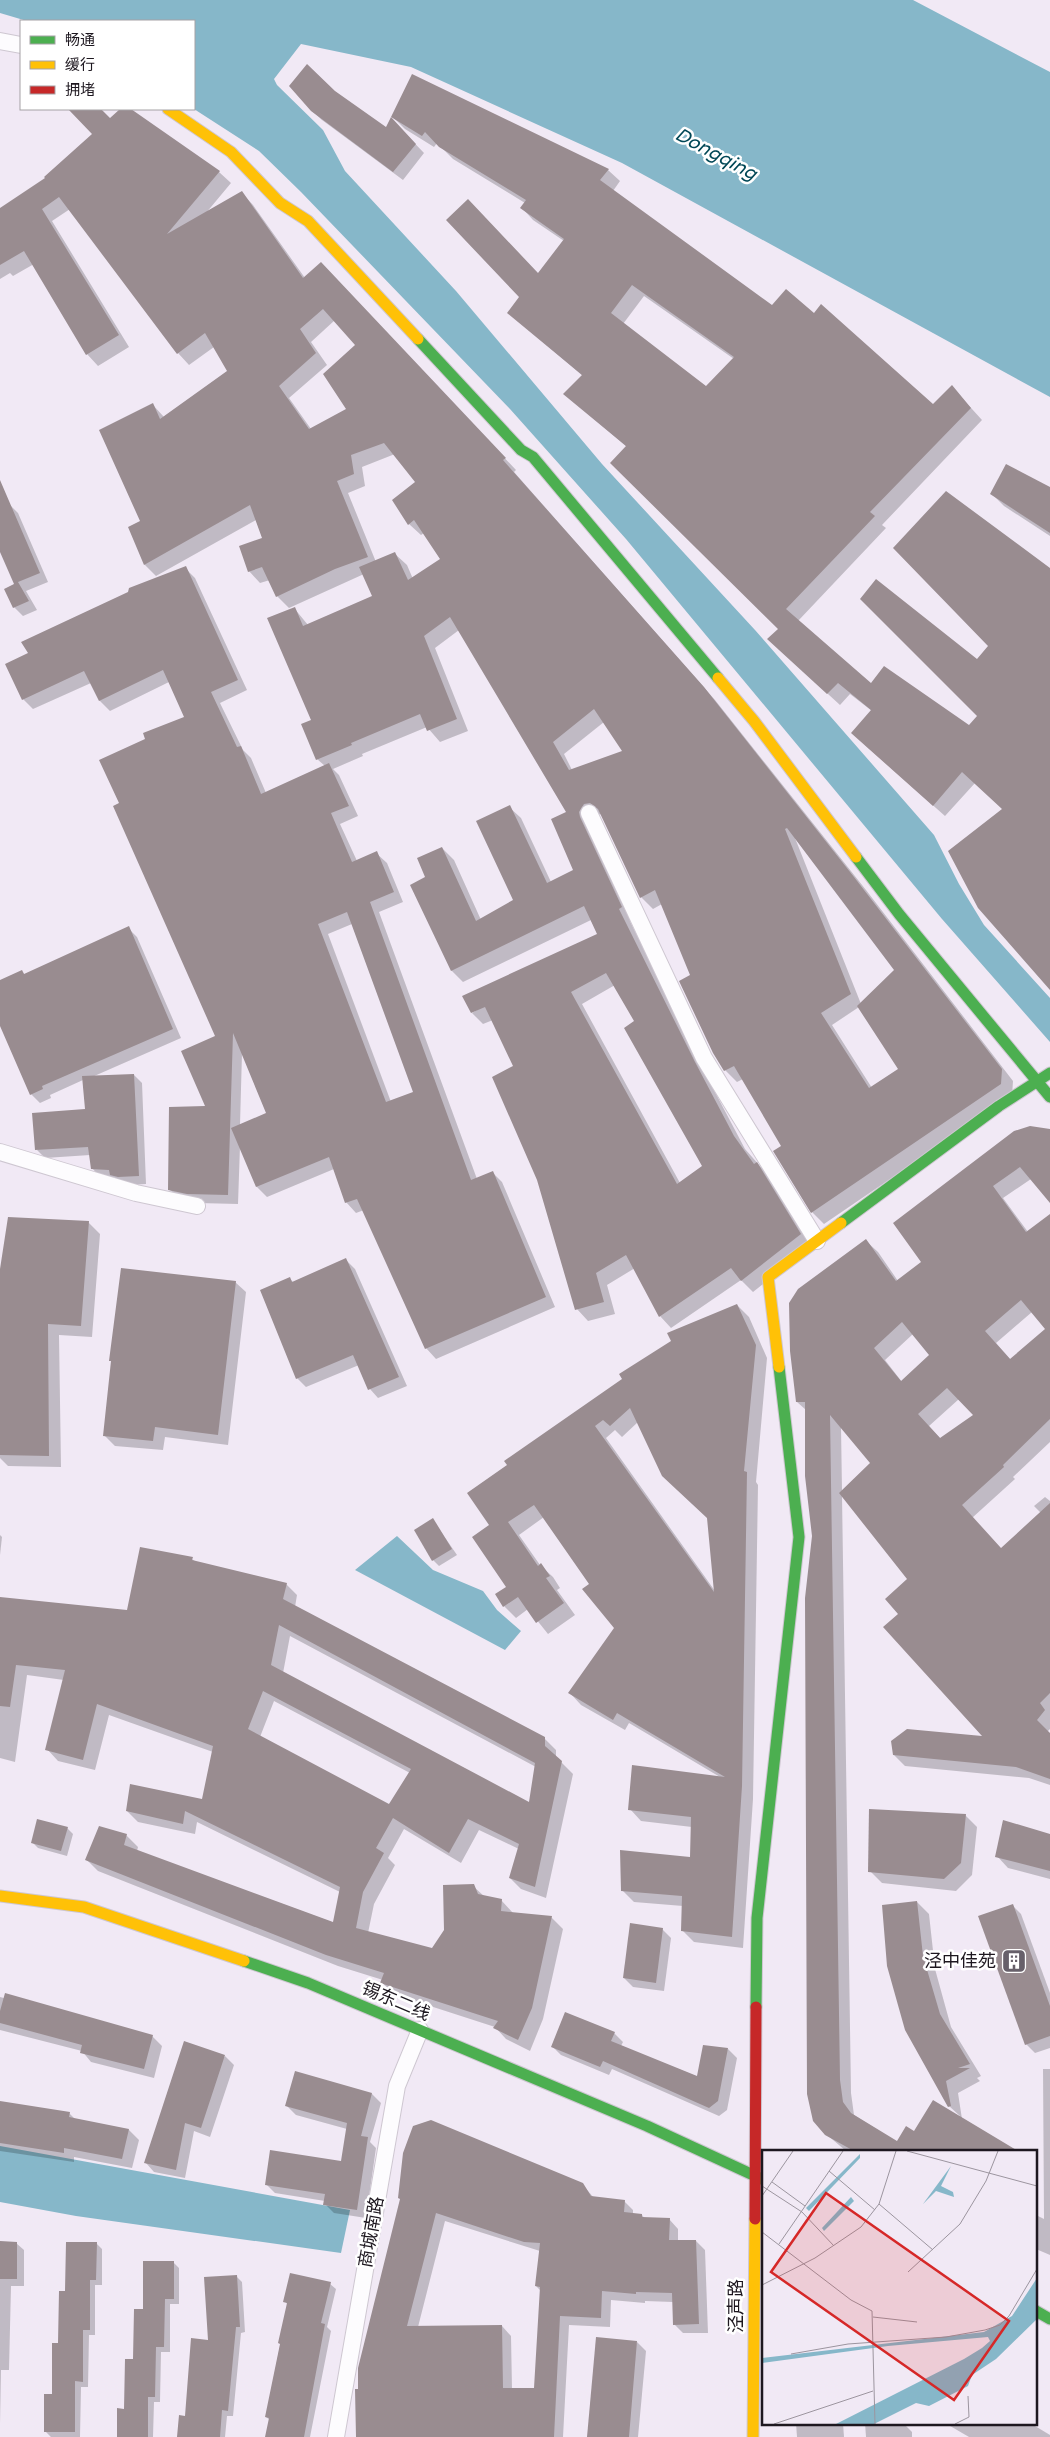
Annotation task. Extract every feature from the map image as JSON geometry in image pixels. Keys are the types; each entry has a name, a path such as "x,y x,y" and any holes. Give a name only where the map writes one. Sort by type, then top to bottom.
{"street":[{"path":"0,41 20,45"},
{"path":"169,110 231,152 280,203 308,221 521,450 532,457 754,721 899,914 1050,1097"},
{"path":"588,813 704,1058 817,1240 999,1106 1050,1073"},
{"path":"0,1152 136,1193 197,1206"},
{"name":"泾声路","path":"753,2437 759,2178 757,1918 799,1537 768,1277 817,1240"},
{"name":"锡东二线","path":"0,1896 84,1907 308,1983 647,2126 759,2178"},
{"name":"商城南路","path":"336,2437 397,2086 420,2030"},
{"path":"1038,2312 1050,2320"}],"water":[{"name":"Dongqing","path":"0,0 913,0 1050,72 1050,397 622,163 411,67 301,44 274,79 277,85 323,130 345,171 456,291 602,464 755,630 934,835 959,884 984,925 1050,998 1050,1042 942,919 626,539 510,409 301,192 259,151 195,110 195,20 24,20 0,13"},
{"path":"397,1536 433,1570 483,1591 497,1610 521,1631 505,1650 355,1570"},
{"path":"0,2146 350,2210 341,2253 76,2216 0,2202"}],"building":[{"path":"307,64 335,91 386,127 391,117 416,144 393,172 311,111 289,86"},
{"path":"412,74 609,169 600,180 772,305 786,289 814,313 821,304 933,404 952,385 971,408 870,512 875,516 786,609 871,683 884,666 969,725 977,716 860,599 876,579 977,659 988,646 893,548 946,491 1050,568 1050,990 978,908 948,851 1002,809 962,772 933,806 851,733 871,710 838,683 827,694 767,639 778,629 610,463 626,446 563,394 582,375 507,313 519,297 446,220 468,199 538,273 564,239 520,208 526,200 439,147 425,132 422,136 391,117","holes":["632,285 734,357 706,386 611,313"]},
{"path":"69,110 102,110 110,118 119,110 132,110 220,171 167,234 242,191 303,278 321,262 506,458 503,460 704,687 1002,1069 1001,1084 811,1213 773,1151 781,1146 734,1066 724,1071 713,1053 679,981 690,975 655,890 640,898 598,809 590,803 584,804 579,812 580,817 622,907 619,909 695,1062 734,1136 754,1164 757,1162 801,1234 741,1281 731,1268 659,1317 626,1255 596,1273 604,1302 575,1310 537,1180 492,1077 513,1066 485,1007 471,1013 462,996 597,934 584,906 451,971 410,885 425,877 417,858 442,847 476,921 513,900 476,821 510,805 547,883 573,870 551,819 566,812 450,617 424,636 457,719 427,731 420,714 316,760 301,724 311,720 267,618 295,607 303,626 372,596 359,567 395,552 408,580 440,559 414,520 408,525 392,500 415,482 384,443 351,455 354,474 337,481 368,557 335,569 276,597 262,567 248,572 239,546 262,538 250,505 144,565 128,527 140,521 99,430 153,403 160,419 227,371 205,333 177,354 59,197 42,209 119,335 86,355 24,251 0,265 0,208 44,177 92,134","holes":["323,309 355,345 323,374 346,409 309,429 279,386 316,353 300,329","594,709 622,751 569,770 553,742","787,828 894,970 857,1006 898,1069 869,1088 821,1013 851,994 785,829","606,973 634,1021 624,1028 702,1166 677,1184 571,992"]},
{"path":"1006,464 1050,487 1050,533 990,494"},
{"path":"0,480 40,573 18,582 29,601 13,608 4,589 14,584 0,552"},
{"path":"186,566 238,680 211,692 237,747 241,746 261,794 329,763 349,806 331,813 352,862 377,851 394,892 370,902 471,1180 493,1171 546,1297 425,1349 357,1199 345,1203 329,1157 256,1187 231,1128 266,1113 233,1033 228,1195 187,1194 168,1190 169,1107 205,1106 181,1051 215,1036 113,806 119,803 99,760 145,739 143,733 184,717 163,670 99,701 84,671 22,700 5,664 28,653 21,642 128,592 129,588","holes":["347,912 413,1092 386,1102 318,924"]},
{"path":"129,926 173,1029 42,1086 43,1089 30,1095 0,1026 0,980 22,970 24,974"},
{"path":"134,1074 139,1176 118,1177 110,1175 109,1170 91,1169 88,1147 35,1150 32,1113 85,1109 82,1076"},
{"path":"1030,1126 1050,1129 1050,1203 1020,1167 993,1186 1026,1232 1050,1214 1050,1419 1003,1465 1004,1467 962,1505 1001,1548 1050,1503 1050,1693 1040,1703 1045,1710 1037,1720 1050,1733 1050,1779 1016,1767 893,1755 891,1741 907,1729 982,1736 883,1627 898,1614 885,1599 907,1579 839,1493 870,1463 830,1415 840,2080 843,2102 851,2113 897,2141 906,2126 914,2131 933,2100 1016,2150 852,2150 825,2135 813,2121 807,2094 805,1598 812,1536 805,1476 805,1402 796,1402 790,1351 789,1303 798,1289 866,1239 896,1281 921,1262 893,1223 1014,1131","holes":["1021,1300 1045,1329 1010,1359 985,1331","902,1322 929,1355 901,1381 874,1348","947,1388 973,1415 940,1438 918,1414"]},
{"path":"8,1217 89,1221 81,1326 48,1324 49,1456 0,1455 0,1269"},
{"path":"346,1258 399,1377 368,1390 353,1355 296,1379 260,1290 290,1277 292,1282"},
{"path":"121,1268 236,1281 218,1435 155,1427 153,1441 103,1436 111,1361 109,1361"},
{"path":"737,1304 756,1345 744,1471 747,1472 742,1786 732,1937 681,1931 682,1896 621,1891 620,1850 690,1857 691,1817 628,1810 632,1765 725,1777 617,1713 613,1720 568,1693 614,1628 582,1589 589,1584 534,1505 508,1522 538,1566 541,1563 550,1576 546,1578 564,1603 536,1623 518,1597 503,1607 495,1594 506,1587 472,1537 489,1525 467,1493 507,1465 504,1461 622,1379 619,1374 671,1341 667,1333","holes":["630,1408 662,1476 707,1518 714,1592 595,1426 603,1420 610,1426"]},
{"path":"433,1518 452,1549 432,1561 414,1530"},
{"path":"140,1547 193,1557 192,1560 287,1583 283,1599 545,1737 545,1746 562,1761 535,1887 509,1878 519,1844 468,1819 449,1853 393,1818 376,1848 384,1853 363,1892 356,1928 432,1948 444,1930 443,1885 474,1884 478,1894 502,1899 501,1911 552,1916 532,2008 518,2040 493,2028 498,2021 380,1983 384,1973 326,1955 85,1860 99,1826 127,1834 124,1845 333,1922 340,1887 185,1811 183,1824 126,1811 130,1784 202,1799 213,1746 97,1704 83,1760 45,1750 65,1670 16,1665 10,1707 0,1706 0,1597 127,1610","holes":["279,1625 535,1763 529,1802 271,1665","263,1691 411,1769 389,1804 248,1729"]},
{"path":"869,1809 966,1814 961,1863 944,1879 868,1872"},
{"path":"37,1819 68,1827 61,1851 31,1843"},
{"path":"1003,1820 1050,1834 1050,1871 995,1857"},
{"path":"917,1901 923,1956 940,2014 970,2064 958,2068 970,2068 946,2081 951,2106 948,2107 905,2030 887,1966 882,1905"},
{"name":"泾中佳苑","path":"1013,1904 1050,2006 1050,2036 1025,2045 978,1916"},
{"path":"630,1923 663,1928 656,1983 623,1978"},
{"path":"5,1993 153,2035 144,2069 80,2053 82,2045 0,2023 0,2011"},
{"path":"565,2012 615,2032 611,2041 697,2076 703,2045 728,2048 718,2101 709,2108 603,2061 600,2067 551,2047"},
{"path":"184,2041 225,2055 201,2128 185,2123 176,2170 144,2163"},
{"path":"295,2071 372,2093 361,2136 368,2137 357,2210 323,2205 325,2194 265,2185 270,2150 341,2161 347,2123 285,2106"},
{"path":"0,2101 70,2112 69,2117 129,2129 122,2159 64,2148 64,2153 0,2143"},
{"path":"431,2120 583,2183 591,2196 625,2200 624,2212 642,2214 642,2217 670,2218 669,2240 696,2240 699,2324 673,2325 672,2293 636,2292 636,2294 602,2291 601,2318 560,2316 554,2437 356,2437 355,2389 358,2389 358,2368 400,2199 398,2198 403,2153 413,2126","holes":["436,2213 524,2242 540,2243 535,2286 540,2287 534,2388 503,2388 502,2325 407,2326"]},
{"path":"0,2241 17,2242 17,2279 0,2279"},
{"path":"66,2242 97,2242 96,2280 90,2280 90,2330 83,2330 83,2382 75,2381 75,2432 44,2432 44,2394 52,2394 52,2343 58,2343 59,2291 65,2291"},
{"path":"143,2261 174,2261 174,2299 165,2299 164,2347 156,2347 155,2397 148,2397 148,2437 117,2437 117,2408 124,2409 125,2359 133,2359 134,2309 143,2309"},
{"path":"290,2273 331,2282 321,2323 325,2324 304,2437 265,2437 269,2418 265,2417 280,2344 278,2343 287,2303 283,2302"},
{"path":"237,2275 240,2327 236,2327 228,2411 222,2410 220,2437 177,2437 179,2415 185,2416 191,2338 208,2340 204,2277"},
{"path":"596,2337 637,2341 629,2437 587,2437"}],"traffic: fast":[{"path":"418,339 521,450 533,457 718,678"},
{"path":"856,857 899,914 1050,1097"},
{"path":"841,1223 999,1106 1050,1073"},
{"path":"756,2007 757,1918 799,1537 779,1367"},
{"path":"244,1961 308,1983 647,2126 762,2179"},
{"path":"1038,2312 1050,2319"}],"traffic: slow":[{"path":"169,110 231,152 280,203 308,221 418,339"},
{"path":"718,678 754,721 856,857"},
{"path":"779,1367 768,1277 841,1223"},
{"path":"0,1896 84,1907 244,1961"},
{"path":"753,2437 755,2219"}],"traffic: jam":[{"path":"755,2219 756,2007"}],"place":[{"name":"泾中佳苑","path":"1014,1961"}]}
